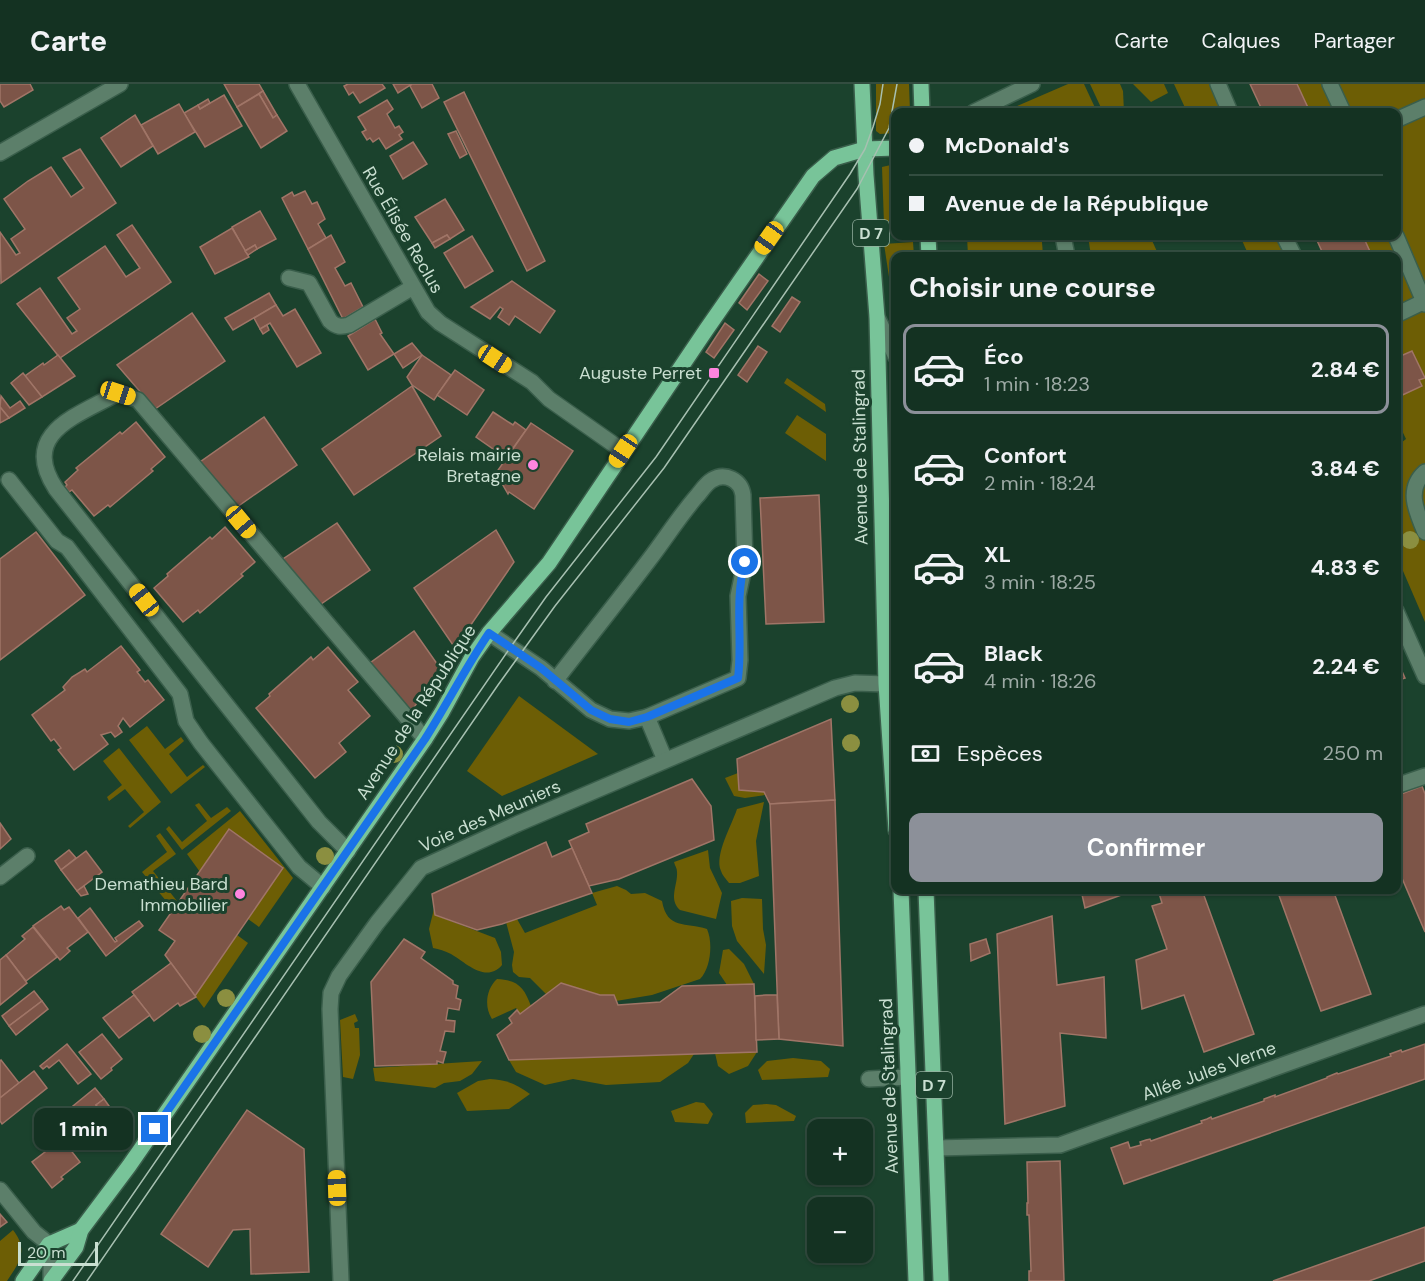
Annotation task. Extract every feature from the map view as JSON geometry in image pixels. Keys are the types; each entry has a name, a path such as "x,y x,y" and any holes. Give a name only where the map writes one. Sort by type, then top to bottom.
{"main road":[{"name":"Avenue de Stalingrad","path":"862,84 877,317 886,684 891,757"},
{"path":"921,84 922,108"},
{"name":"Avenue de la République","path":"51,1281 76,1246 81,1230 129,1166 425,739 472,657 489,633 549,562 813,176 834,158 865,149 891,148"},
{"name":"Avenue de Stalingrad","path":"901,894 916,1281"},
{"name":"D 7","path":"926,894 941,1281"},
{"name":"Avenue de la République","path":"49,1244 81,1230"},
{"path":"23,1281 49,1244"}],"street":[{"path":"0,153 120,84"},
{"name":"Rue Élisée Reclus","path":"297,84 428,312 440,323 532,382 549,399 623,451"},
{"path":"982,108 1032,84"},
{"path":"1218,84 1228,108"},
{"path":"1330,84 1340,108"},
{"path":"1401,118 1425,107"},
{"path":"1398,240 1425,302 1401,313"},
{"path":"290,278 309,283 330,321 335,326 342,327 413,287"},
{"path":"877,317 891,346"},
{"path":"348,851 319,822 56,489 47,475 44,461 45,446 53,432 118,393 138,400 425,739"},
{"path":"1425,472 1416,480 1414,495 1417,513 1425,532"},
{"path":"489,633 541,668 555,681 591,710 610,719 629,722 647,717 738,678 741,660 738,596 745,562 741,486 732,479 720,477 705,487 555,681"},
{"path":"9,480 57,542 67,547 180,694 186,721 208,753 299,867 322,887"},
{"path":"1401,622 1425,676"},
{"name":"Voie des Meuniers","path":"340,1281 331,993 339,976 377,923 421,868 835,688 855,683 886,684"},
{"path":"647,717 665,760"},
{"path":"1401,784 1425,776"},
{"path":"0,877 27,856"},
{"name":"Allée Jules Verne","path":"936,1148 1060,1145 1425,1014"},
{"path":"869,1079 908,1077"},
{"path":"0,1190 34,1232 49,1244 51,1281"}],"shaded area":[{"path":"876,84 909,84 910,108 891,108 891,133 880,134 876,131"},
{"path":"1068,84 1084,84 1095,108 1012,108"},
{"path":"1090,84 1120,84 1123,91 1124,108 1101,108"},
{"path":"1133,84 1164,84 1168,93 1151,102"},
{"path":"1174,84 1209,84 1220,108 1185,108"},
{"path":"1250,84 1425,84 1425,622 1401,566 1401,443 1406,439 1401,428 1401,252 1322,252 1317,240 1401,240 1401,108 1261,108"},
{"path":"891,165 891,224 884,224 882,167"},
{"path":"967,240 1041,240 1043,252 968,252"},
{"path":"1089,240 1152,240 1157,252 1090,252"},
{"path":"1242,240 1277,240 1282,252 1247,252"},
{"path":"913,242 914,252 891,252 891,282 889,277 884,244"},
{"path":"787,378 825,404 826,412 784,383"},
{"path":"797,415 826,434 826,461 785,433"},
{"path":"519,696 598,754 502,796 467,771"},
{"path":"147,726 165,749 181,737 184,741 169,754 187,777 203,765 205,767 171,794 129,740"},
{"path":"119,748 161,802 130,828 128,826 144,812 125,789 109,801 107,797 122,785 103,761"},
{"path":"738,773 739,789 764,792 765,795 745,798 734,796 725,778"},
{"path":"764,802 756,841 759,876 740,883 729,883 719,864 737,809"},
{"path":"199,803 211,818 227,807 231,811 182,850 166,829 169,826 182,842 207,821 195,805"},
{"path":"240,811 293,878 259,927 248,919 283,867 229,830 200,872 187,854"},
{"path":"160,833 176,854 153,871 177,901 172,908 142,872 167,852 156,836"},
{"path":"708,850 710,868 722,893 716,919 680,910 676,906 674,897 677,869 674,862"},
{"path":"617,886 631,894 645,893 662,901 668,917 673,921 707,929 710,955 707,968 700,979 652,995 616,1001 614,995 600,995 561,983 546,994 530,978 519,977 513,972 514,952 506,922 517,919 525,933 597,905 592,893"},
{"path":"742,898 762,899 766,945 764,974 737,941 732,926 731,901"},
{"path":"434,909 435,915 495,938 501,952 502,965 496,970 483,972 451,954 433,948 429,929"},
{"path":"237,935 248,943 204,1008 195,996"},
{"path":"729,949 744,964 754,984 727,985 719,973 723,950"},
{"path":"497,979 510,981 523,989 531,1006 520,1014 516,1008 492,1019 487,998 490,988"},
{"path":"355,1014 358,1021 354,1023 355,1028 359,1028 360,1055 353,1079 343,1077 340,1020"},
{"path":"757,1052 748,1066 729,1074 718,1066 715,1053"},
{"path":"694,1054 688,1063 660,1082 606,1085 573,1079 545,1085 516,1072 509,1060"},
{"path":"793,1058 821,1061 830,1069 828,1077 762,1080 758,1070 767,1061"},
{"path":"482,1061 472,1074 460,1081 444,1083 435,1088 375,1081 373,1068"},
{"path":"490,1079 511,1083 530,1094 509,1109 467,1111 457,1093 478,1081"},
{"path":"696,1102 704,1103 713,1114 708,1124 675,1122 671,1111"},
{"path":"753,1105 776,1105 796,1116 794,1121 746,1123 745,1113"},
{"path":"13,1230 20,1244 20,1256 7,1281 0,1281 0,1241"}],"building":[{"path":"0,84 30,84 33,90 4,107 0,101"},
{"path":"224,84 259,84 263,91 237,107"},
{"path":"382,84 385,88 360,103 353,92 349,95 344,86"},
{"path":"393,84 412,84 398,93"},
{"path":"412,84 432,84 439,98 422,108 410,86"},
{"path":"1250,84 1297,84 1308,108 1261,108"},
{"path":"263,91 277,115 273,118 259,94"},
{"path":"464,92 545,261 527,271 444,102"},
{"path":"259,94 273,118 277,115 287,131 261,148 237,107"},
{"path":"224,95 242,126 205,147 184,113 198,105 200,109"},
{"path":"208,99 210,103 200,109 198,105"},
{"path":"387,100 393,109 387,114 395,128 399,126 403,132 399,135 402,139 386,149 379,138 373,142 370,138 367,140 362,132 366,130 358,117"},
{"path":"179,104 195,132 158,154 141,125"},
{"path":"135,115 153,146 121,167 101,138"},
{"path":"456,131 467,154 460,158 448,134"},
{"path":"413,142 427,164 403,179 390,156"},
{"path":"80,149 116,203 1,283 0,232 16,255 20,253 11,239 25,229 4,199 51,167 71,197 84,188 63,158"},
{"path":"305,191 312,204 317,202 325,219 318,224 326,238 308,249 282,198 292,192 294,196"},
{"path":"445,199 464,230 450,239 447,235 432,243 415,217"},
{"path":"260,211 276,239 257,249 255,245 245,251 232,227"},
{"path":"132,225 171,282 60,358 17,304 40,288 72,334 77,331 67,318 80,309 58,278 105,246 126,277 140,268 117,235"},
{"path":"232,228 249,257 215,274 200,247"},
{"path":"331,235 345,262 335,268 345,286 351,283 363,307 343,319 308,249"},
{"path":"447,235 450,239 435,248 432,243"},
{"path":"472,236 493,271 465,288 444,253"},
{"path":"1317,240 1365,240 1370,252 1322,252"},
{"path":"255,245 257,249 248,255 245,251"},
{"path":"759,274 768,281 747,310 739,303"},
{"path":"512,281 555,311 540,333 515,316 509,325 498,317 503,309 500,307 490,319 471,307"},
{"path":"269,293 276,305 233,330 225,318"},
{"path":"792,297 800,302 780,332 772,326"},
{"path":"276,305 283,316 295,309 321,353 297,367 270,323 260,329 254,318"},
{"path":"192,313 225,361 155,409 117,365"},
{"path":"375,319 382,333 380,334 394,354 368,370 348,336"},
{"path":"725,323 734,330 714,358 706,352"},
{"path":"267,325 269,330 263,334 260,329"},
{"path":"412,343 422,355 403,368 394,354"},
{"path":"758,346 767,352 747,382 738,375"},
{"path":"1412,351 1425,378 1419,380 1422,386 1401,396 1401,356"},
{"path":"58,355 75,376 42,397 25,376"},
{"path":"422,355 451,375 434,400 412,385 407,377"},
{"path":"455,370 484,390 467,415 437,395"},
{"path":"23,373 42,397 29,405 11,383"},
{"path":"412,386 441,436 354,495 322,449"},
{"path":"1,396 10,408 20,401 25,408 9,418 0,407"},
{"path":"0,407 9,418 0,423"},
{"path":"493,412 513,425 515,422 526,430 506,458 476,437"},
{"path":"264,417 297,465 237,507 200,462"},
{"path":"136,422 165,457 151,469 153,471 110,507 108,505 94,516 72,490 69,492 65,487 67,485 65,482 78,470 76,468"},
{"name":"Relais mairie Bretagne","path":"531,423 573,451 534,509 509,492 508,494 496,473"},
{"path":"819,495 824,622 766,624 760,498"},
{"path":"337,523 370,570 321,604 283,559"},
{"path":"225,527 255,562 241,574 243,576 200,613 198,610 183,622 154,588 210,537 212,539"},
{"path":"496,530 514,562 455,648 414,588"},
{"path":"36,532 85,595 0,660 0,559"},
{"path":"414,631 440,668 411,712 370,663"},
{"path":"121,646 140,670 137,672 145,682 148,680 164,700 130,727 123,718 118,726 122,732 115,737 111,732 101,735 108,744 74,770 58,750 61,748 54,739 51,741 32,715 65,690 63,687 72,677 85,669 87,672"},
{"path":"328,647 358,682 348,690 370,716 339,743 346,752 315,778 256,708 311,657 313,660"},
{"path":"831,719 835,800 770,804 764,792 739,790 737,759"},
{"path":"692,779 711,806 714,840 619,879 589,886 569,841 589,832 586,824"},
{"path":"1422,786 1425,794 1425,932 1401,876 1401,794"},
{"path":"835,800 843,1046 779,1039 770,804"},
{"path":"0,823 11,839 0,849"},
{"path":"229,829 283,868 195,996 165,955 175,941 159,930"},
{"path":"546,842 552,857 572,848 592,893 502,924 477,930 435,915 432,894"},
{"path":"69,850 76,858 61,870 55,861"},
{"path":"86,851 102,872 77,891 61,870"},
{"path":"84,886 88,894 81,896 77,891"},
{"path":"1082,894 1124,894 1085,908"},
{"path":"1159,894 1203,894 1254,1034 1204,1052 1184,995 1142,1009 1136,960 1167,949 1152,906 1162,903"},
{"path":"1278,894 1334,894 1371,994 1321,1011"},
{"path":"61,906 64,910 69,907 88,932 67,948 70,951 60,960 33,926"},
{"path":"90,908 115,942 117,941 115,938 139,921 143,926 106,956 78,918"},
{"path":"1052,916 1057,985 1104,977 1106,1038 1060,1033 1065,1106 1005,1124 997,934"},
{"path":"33,927 57,957 26,981 6,955 25,939 22,936"},
{"path":"404,939 425,952 421,958 458,986 456,998 461,1000 459,1010 448,1008 446,1020 455,1021 454,1032 445,1031 440,1051 446,1052 443,1063 437,1061 437,1064 375,1066 371,982"},
{"path":"986,939 990,953 971,961 970,944"},
{"path":"6,955 27,983 0,1005 0,960"},
{"path":"171,963 196,997 180,1006 178,1003 154,1021 132,992"},
{"path":"561,983 600,995 614,995 618,1005 660,1002 682,986 754,984 757,1052 509,1060 497,1035 512,1023 509,1018 517,1010 520,1014"},
{"path":"34,991 42,1001 9,1026 2,1016"},
{"path":"134,995 150,1015 119,1038 103,1018"},
{"path":"777,995 779,1039 756,1040 755,996"},
{"path":"42,1001 48,1009 16,1035 9,1026"},
{"path":"102,1034 122,1059 101,1079 79,1052"},
{"path":"67,1044 91,1074 78,1084 59,1060 49,1068 47,1066 43,1069 40,1066"},
{"path":"1425,1044 1425,1079 1124,1184 1111,1148 1128,1142 1130,1148 1141,1145 1140,1142 1150,1139 1151,1141 1202,1123 1201,1121 1211,1117 1212,1119 1337,1073 1391,1056 1390,1054 1401,1050 1402,1052"},
{"path":"0,1061 19,1083 0,1098"},
{"path":"34,1071 47,1088 2,1124 0,1098"},
{"path":"95,1088 104,1099 96,1105 106,1117 90,1130 92,1132 69,1148 51,1124"},
{"path":"104,1099 109,1106 102,1112 96,1105"},
{"path":"247,1110 304,1149 309,1272 251,1274 250,1229 233,1230 208,1267 161,1234"},
{"path":"62,1139 80,1162 61,1177 63,1179 52,1188 32,1162"},
{"path":"1060,1161 1064,1281 1029,1281 1029,1271 1031,1271 1029,1215 1027,1215 1027,1162"},
{"path":"0,1214 7,1222 0,1227"},
{"path":"1425,1227 1425,1261 1369,1281 1273,1281"}],"tram line":[{"path":"73,1281 510,648 546,597 656,457 850,174 865,149 880,104 883,84"},
{"path":"893,108 897,84"},
{"path":"87,1281 498,685 555,606 664,468 857,189 889,128 891,117"}],"place":[{"name":"Auguste Perret","path":"714,373"},
{"name":"Relais mairie Bretagne","path":"533,465"},
{"name":"Demathieu Bard Immobilier","path":"240,894"}],"route":[{"path":"155,1129 425,739 472,657 489,633 541,668 591,710 610,719 629,722 647,717 738,678 741,660 738,596 745,562"}]}
